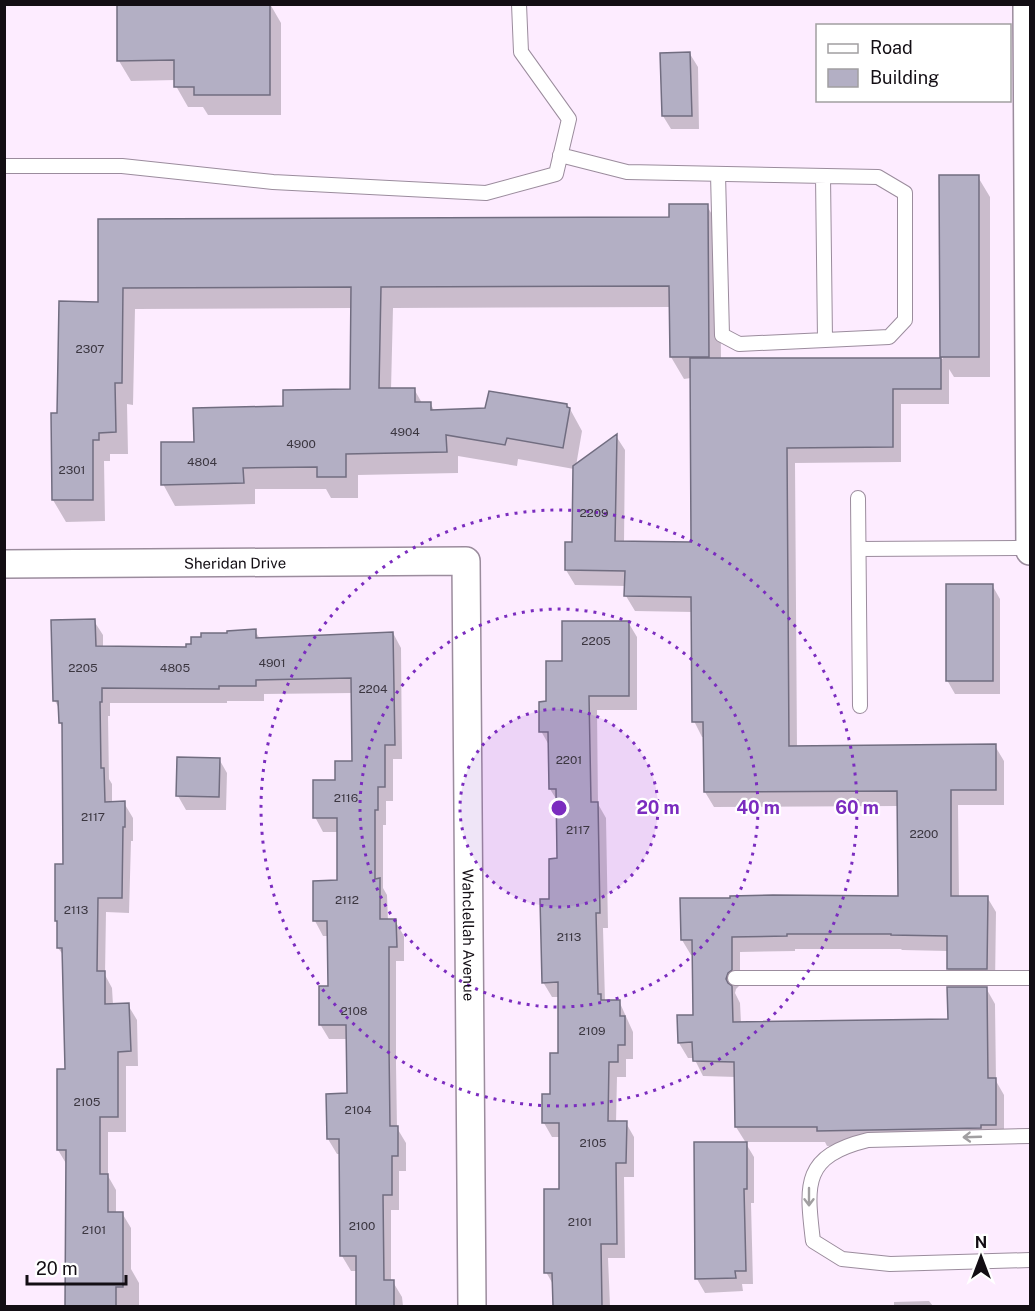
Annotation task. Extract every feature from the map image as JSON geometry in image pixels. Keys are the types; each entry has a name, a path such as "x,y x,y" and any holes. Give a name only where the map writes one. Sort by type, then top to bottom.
{"street":[{"path":"1027,4 1030,549"},
{"name":"Sheridan Drive","path":"4,564 466,561"},
{"name":"Wahclellah Avenue","path":"466,561 472,1306"}],"lane":[{"path":"4,166 122,166 273,182 486,193 556,174 568,119 521,52 519,4"},
{"path":"560,155 627,172 878,177 905,193 905,320 889,338 739,344 722,335 718,174"},
{"path":"823,176 825,340"},
{"path":"858,498 860,706"},
{"path":"859,549 1030,549"},
{"path":"735,978 1030,978"},
{"path":"1030,1136 868,1140 844,1146 820,1163 809,1187 813,1241 842,1259 890,1264 1030,1260"}],"building":[{"path":"117,4 270,4 270,95 194,95 194,87 174,87 174,60 117,61"},
{"path":"690,52 692,116 662,116 660,53"},
{"path":"939,175 979,175 979,357 940,357"},
{"path":"669,204 708,204 709,357 670,357 669,286 381,287 379,388 415,388 415,402 431,402 431,410 485,408 489,391 567,404 570,408 563,448 507,438 505,445 446,435 447,452 346,454 346,477 317,477 317,467 243,468 244,483 161,485 161,442 194,442 193,408 283,406 283,390 350,389 351,287 123,288 122,383 115,383 116,432 99,433 99,440 93,440 93,500 52,500 51,413 57,413 59,301 98,302 98,219 669,217"},
{"path":"690,358 941,358 941,389 893,389 893,447 787,448 789,746 996,744 996,790 951,790 951,896 988,896 987,969 947,969 947,936 787,934 787,936 732,937 732,970 726,979 732,986 733,1022 948,1019 947,987 987,987 988,1078 996,1078 996,1125 981,1125 981,1128 817,1131 817,1127 735,1127 734,1062 693,1061 692,1042 678,1043 677,1015 693,1015 692,940 681,940 680,898 773,895 898,896 897,791 704,792 703,722 692,722 691,597 624,596 625,571 565,570 565,542 572,542 573,466 617,434 615,541 691,542"},
{"path":"946,584 993,584 993,681 946,681"},
{"path":"95,619 96,646 186,647 186,644 191,644 191,637 201,637 201,633 227,633 227,631 256,629 256,638 393,632 395,745 385,745 385,787 378,787 378,810 375,810 375,879 380,878 380,919 396,919 397,947 389,947 389,1048 390,1126 398,1126 398,1156 392,1156 392,1195 383,1195 384,1280 394,1280 394,1306 356,1306 356,1256 340,1256 339,1139 327,1139 326,1094 347,1093 346,1025 319,1025 319,986 328,986 327,921 313,921 313,881 337,880 337,818 313,818 313,780 335,780 335,761 352,761 351,678 256,680 256,686 219,686 219,689 102,688 102,702 100,702 101,768 104,768 105,802 125,801 125,827 123,827 122,898 98,898 97,971 105,971 105,1004 129,1003 131,1051 118,1052 118,1117 100,1117 100,1174 108,1174 108,1212 123,1212 123,1287 116,1287 116,1306 65,1306 66,1150 57,1150 57,1069 65,1069 62,948 57,948 57,921 55,921 55,864 63,864 62,723 59,723 58,701 53,701 51,620"},
{"path":"562,621 629,621 629,696 589,696 591,802 598,802 600,913 596,913 598,994 601,994 601,1000 620,1000 620,1016 625,1016 625,1045 618,1045 618,1062 609,1062 608,1121 627,1121 626,1163 616,1163 617,1244 601,1244 602,1306 553,1306 552,1273 544,1273 544,1189 559,1189 559,1123 542,1123 542,1094 550,1094 550,1053 558,1053 558,982 542,983 540,899 549,899 549,859 557,858 556,789 549,789 548,732 539,732 539,702 546,701 546,661 562,661"},
{"path":"177,757 220,758 219,797 176,796"},
{"path":"694,1142 747,1142 747,1189 744,1189 746,1271 735,1271 736,1278 695,1279"}]}
